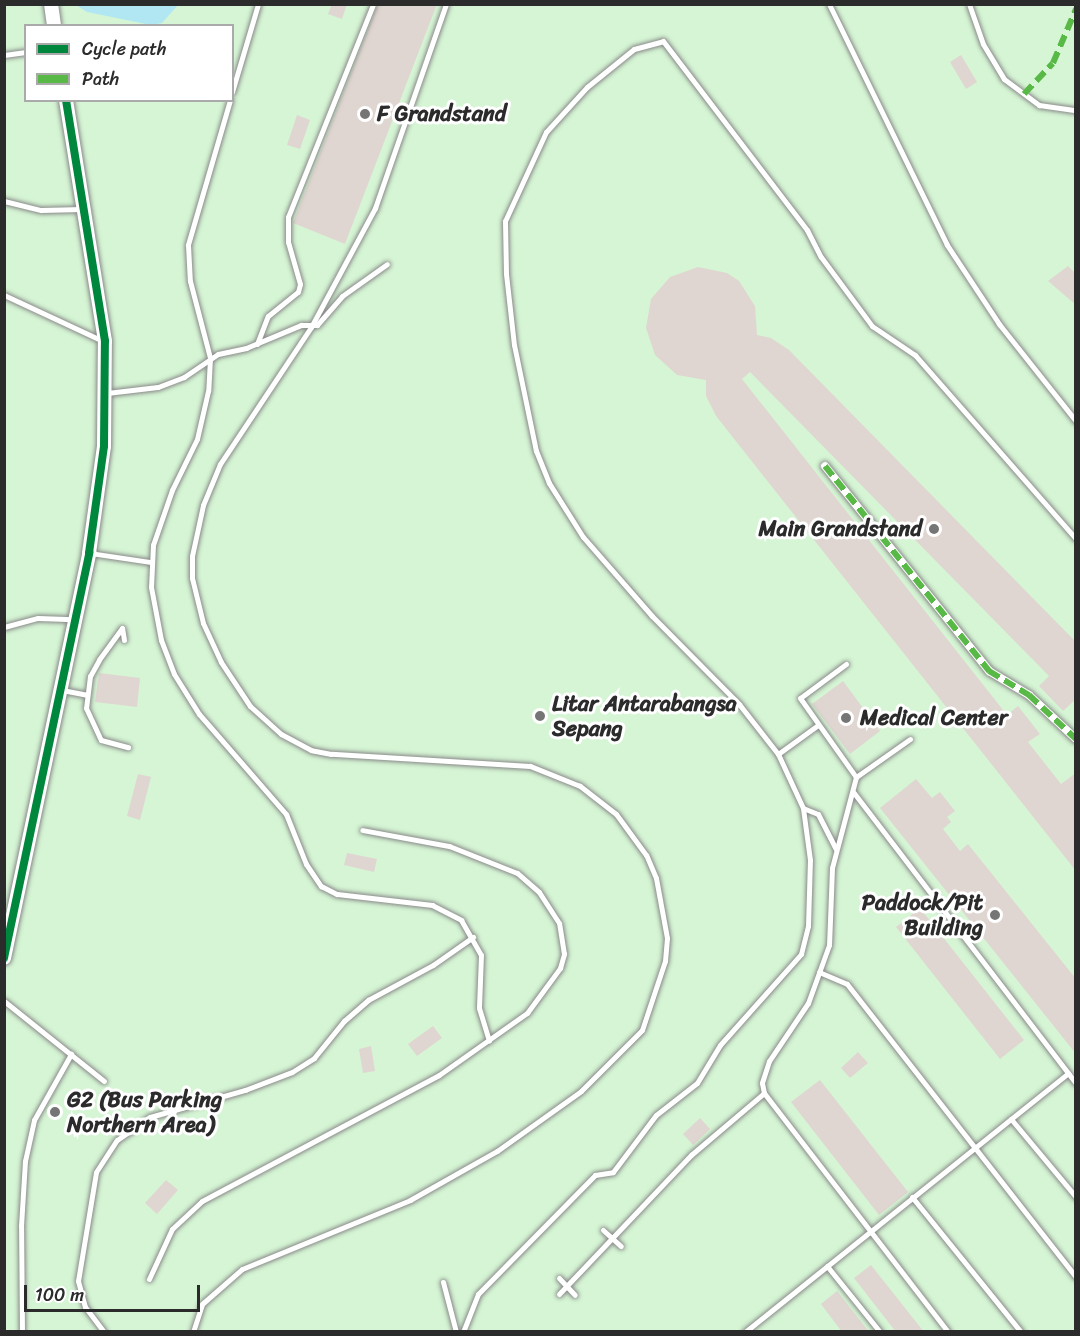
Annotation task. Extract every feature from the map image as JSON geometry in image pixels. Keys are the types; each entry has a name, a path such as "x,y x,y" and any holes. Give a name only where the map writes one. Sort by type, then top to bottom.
{"street":[{"path":"51,4 54,24"},
{"path":"4,958 89,553 107,393 105,341 66,102"},
{"path":"825,466 989,671 1029,695 1074,739"}],"lane":[{"path":"234,85 258,4"},
{"path":"257,344 268,316 298,292 288,242 288,217 373,4"},
{"path":"193,1332 202,1304 242,1269 410,1200 497,1151 581,1091 642,1030 665,961 661,898 646,855 616,814 580,786 530,766 311,750 281,734 250,706 221,662 203,623 192,578 192,556 202,505 220,464 311,327 375,208 446,4"},
{"path":"829,4 947,245 999,324 1076,421"},
{"path":"969,4 983,44 1004,79 1039,105 1076,110"},
{"path":"463,1332 478,1294 595,1175 613,1172 656,1115 697,1083 720,1045 801,954 808,926 810,860 803,808 778,754 739,704 652,616 583,537 549,483 536,451 514,345 506,221 546,132 587,87 634,49 663,41 807,230 821,257 872,326 915,355 1076,539"},
{"path":"4,55 24,52"},
{"path":"229,102 189,245 190,281 210,358 201,428 161,516 150,562 155,614 174,674 211,730 286,814 315,880 337,894 445,909 461,920 473,937 483,964 479,1008 489,1041"},
{"path":"4,201 41,210 84,208"},
{"path":"107,393 158,387 184,377 210,358 257,344 290,328 311,327 322,321 342,296 387,264"},
{"path":"4,295 105,341"},
{"path":"89,553 150,562"},
{"path":"4,627 38,618 76,620"},
{"path":"124,640 122,628 99,660 87,695 86,708 101,740 128,747"},
{"path":"846,664 800,698 856,777 854,793 836,849 829,945 808,1003 762,1072 764,1093 948,1332"},
{"path":"62,690 87,695"},
{"path":"778,754 818,725"},
{"path":"856,777 910,739"},
{"path":"854,793 1076,1083"},
{"path":"803,808 818,814 836,849"},
{"path":"149,1279 172,1229 202,1201 439,1075 527,1013 560,968 563,939 550,905 528,881 504,866 449,846 362,830"},
{"path":"104,1332 85,1307 78,1281 96,1172 117,1140 150,1117 245,1090 292,1072 314,1058 344,1021 368,1000 433,965 473,937"},
{"path":"819,972 847,984 1076,1277"},
{"path":"4,1001 104,1081"},
{"path":"22,1332 21,1226 25,1161 34,1120 71,1054"},
{"path":"745,1332 1068,1073"},
{"path":"559,1294 703,1143 764,1093"},
{"path":"1011,1119 1076,1197"},
{"path":"912,1197 1021,1332"},
{"path":"603,1230 621,1246"},
{"path":"827,1266 880,1332"},
{"path":"559,1278 575,1295"},
{"path":"443,1282 456,1332"}],"green space":[{"name":"Litar Antarabangsa Sepang","path":"5,5 1075,5 1075,1331 5,1332"}],"water":[{"path":"76,4 178,5 162,23 156,24 87,12"}],"building":[{"path":"332,4 347,4 342,19 328,14"},
{"name":"F Grandstand","path":"378,4 437,4 345,244 293,223"},
{"path":"961,55 977,82 966,89 950,62"},
{"path":"297,115 310,120 300,149 287,145"},
{"path":"1068,266 1076,274 1076,305 1048,281"},
{"name":"Main Grandstand","path":"698,267 727,273 739,281 755,306 757,335 771,338 789,350 1076,642 1076,699 1063,711 1039,686 1049,676 750,372 742,379 1007,715 1018,706 1040,734 1028,742 1061,784 1076,773 1076,871 716,416 706,396 706,380 677,375 655,355 646,328 651,299 670,277"},
{"path":"99,673 140,678 137,707 95,702"},
{"name":"Medical Center","path":"843,681 880,731 850,754 812,704"},
{"path":"138,774 151,777 140,820 127,816"},
{"name":"Paddock/Pit Building","path":"916,779 932,798 940,792 955,811 947,817 951,822 943,829 960,851 968,844 1076,979 1076,1054 880,808"},
{"path":"347,853 377,859 374,872 344,865"},
{"path":"920,908 1024,1040 1000,1059 896,927"},
{"path":"433,1026 442,1038 417,1056 408,1044"},
{"path":"371,1046 375,1071 363,1073 359,1049"},
{"path":"858,1052 868,1063 850,1078 841,1068"},
{"path":"820,1080 908,1192 879,1215 791,1102"},
{"path":"700,1118 710,1129 693,1145 683,1134"},
{"path":"166,1180 178,1190 157,1214 145,1203"},
{"path":"871,1265 924,1332 896,1332 854,1278"},
{"path":"837,1291 869,1332 842,1332 821,1304"}],"marked path":[{"path":"1024,94 1053,63 1076,9"},
{"path":"825,466 989,671 1029,695 1076,739"}],"cycle path":[{"path":"4,958 89,553 104,446 105,341 66,102"}],"place":[{"name":"F Grandstand","path":"365,114"},
{"name":"Main Grandstand","path":"934,529"},
{"name":"Litar Antarabangsa Sepang","path":"540,716"},
{"name":"Medical Center","path":"846,718"},
{"name":"Paddock/Pit Building","path":"995,915"},
{"name":"G2 (Bus Parking Northern Area)","path":"55,1112"}]}
